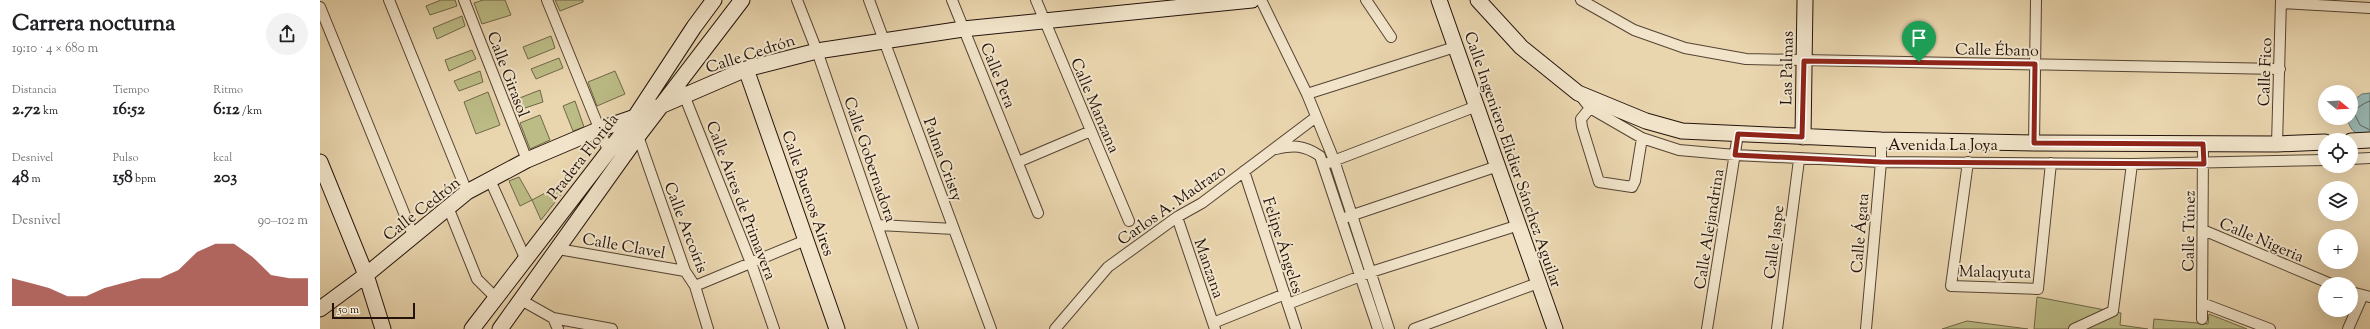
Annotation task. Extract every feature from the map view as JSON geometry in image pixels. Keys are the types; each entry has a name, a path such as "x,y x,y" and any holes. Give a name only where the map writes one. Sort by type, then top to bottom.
{"street":[{"path":"389,0 467,192"},
{"name":"Calle Girasol","path":"464,0 527,160"},
{"path":"547,0 608,150 606,181"},
{"name":"Pradera Florida","path":"472,329 526,260 608,150 635,117 694,27 714,0"},
{"name":"Pradera Florida","path":"500,329 638,136 661,106 686,85 702,52 742,0"},
{"name":"Calle Gobernadora","path":"796,0 817,51 879,225 913,329"},
{"name":"Palma Cristy","path":"869,0 991,329"},
{"name":"Calle Pera","path":"952,0 1038,213"},
{"name":"Calle Manzana","path":"1036,0 1043,20 1129,221"},
{"name":"Calle Cedrón","path":"686,85 716,81 746,69 817,51 963,28 1252,0"},
{"path":"1261,0 1307,94 1334,160 1389,329"},
{"path":"1366,0 1391,37"},
{"name":"Calle Ingeniero Elidier Sánchez Aguilar","path":"1439,0 1555,329"},
{"name":"Avenida La Joya","path":"1478,0 1521,47 1578,93 1590,108 1642,138 1679,150 1799,160 1881,162 2204,164 2318,160"},
{"name":"Calle Ébano","path":"1581,0 1634,30 1685,48 1746,59 2280,69"},
{"name":"Las Palmas","path":"1802,137 1804,0"},
{"path":"2034,143 2036,0"},
{"path":"2281,2 2370,8"},
{"name":"Calle Fico","path":"2277,144 2281,2"},
{"path":"320,7 413,235"},
{"path":"686,85 684,49 694,27"},
{"path":"1307,94 1456,47"},
{"path":"702,52 700,70 705,77 716,81"},
{"name":"Calle Buenos Aires","path":"746,69 837,329"},
{"name":"Calle Aires de Primavera","path":"686,85 774,329"},
{"name":"Avenida La Joya","path":"1578,93 1646,121 1682,131 1881,140 2034,143 2277,144 2318,142"},
{"name":"Calle Cedrón","path":"320,309 366,275 467,192 527,160 600,129 661,106"},
{"path":"1323,165 1477,106"},
{"path":"1590,108 1581,119 1582,127 1600,182 1632,187 1635,181 1642,138"},
{"name":"Carlos A. Madrazo","path":"1055,329 1108,267 1177,217 1202,204 1316,117"},
{"path":"1018,162 1091,131"},
{"name":"Calle Alejandrina","path":"1707,329 1738,134"},
{"name":"Calle Arcoíris","path":"638,136 685,271 695,286 708,329"},
{"name":"Calle Ágata","path":"1866,329 1881,162 1881,140"},
{"path":"2358,141 2370,140"},
{"name":"Calle Túnez","path":"2202,319 2204,230 2203,144"},
{"path":"1270,151 1295,145 1310,149 1320,156 1378,329"},
{"path":"2358,159 2370,158"},
{"name":"Calle Jaspe","path":"1777,329 1799,160"},
{"path":"320,162 323,181 366,275 383,329"},
{"name":"Malaqyuta","path":"1968,162 1951,286 2038,289 2051,163"},
{"path":"2074,329 2114,311 2132,164"},
{"path":"1341,219 1498,166"},
{"name":"Felipe Ángeles","path":"1244,171 1296,329"},
{"path":"490,180 526,260"},
{"path":"448,207 477,279 496,298"},
{"name":"Manzana","path":"1177,217 1214,326"},
{"path":"879,225 954,229"},
{"path":"1214,326 1287,299 1519,225"},
{"name":"Calle Nigeria","path":"2204,230 2318,278"},
{"path":"695,286 806,240"},
{"name":"Calle Clavel","path":"558,249 685,271"},
{"path":"1414,329 1538,283"},
{"path":"2348,329 2366,297"},
{"path":"522,300 553,318 612,329"},
{"path":"2202,303 2270,329"},
{"path":"553,318 558,329"}],"green space":[{"path":"441,0 455,0 457,6 430,15 426,6"},
{"path":"483,0 505,0 511,15 482,24 474,3"},
{"path":"555,0 583,0 583,2 560,11"},
{"path":"462,16 465,26 437,39 433,28"},
{"path":"551,36 555,48 528,59 523,47"},
{"path":"472,50 476,59 449,71 445,60"},
{"path":"559,58 563,68 536,79 531,69"},
{"path":"480,71 483,82 459,91 454,81"},
{"path":"615,71 625,94 597,106 588,82"},
{"path":"540,90 543,102 516,111 512,101"},
{"path":"488,92 500,125 476,134 464,102"},
{"path":"575,101 584,127 573,131 563,106"},
{"path":"540,115 550,140 530,149 520,123"},
{"path":"519,177 532,200 520,206 509,181"},
{"path":"564,183 566,188 541,220 532,200"},
{"path":"2037,297 2121,313 2120,325 2148,329 2034,329"},
{"path":"2209,314 2247,329 2153,329 2154,319 2208,324"},
{"path":"1967,321 2028,329 1942,329"}],"water":[{"path":"2370,93 2370,138 2361,136 2352,130 2349,125 2358,125 2358,97 2362,94"}],"route":[{"path":"1804,61 1919,62 2035,64 2034,143 2203,144 2204,164 1881,162 1799,160 1735,155 1738,134 1802,137 1804,61"}]}
